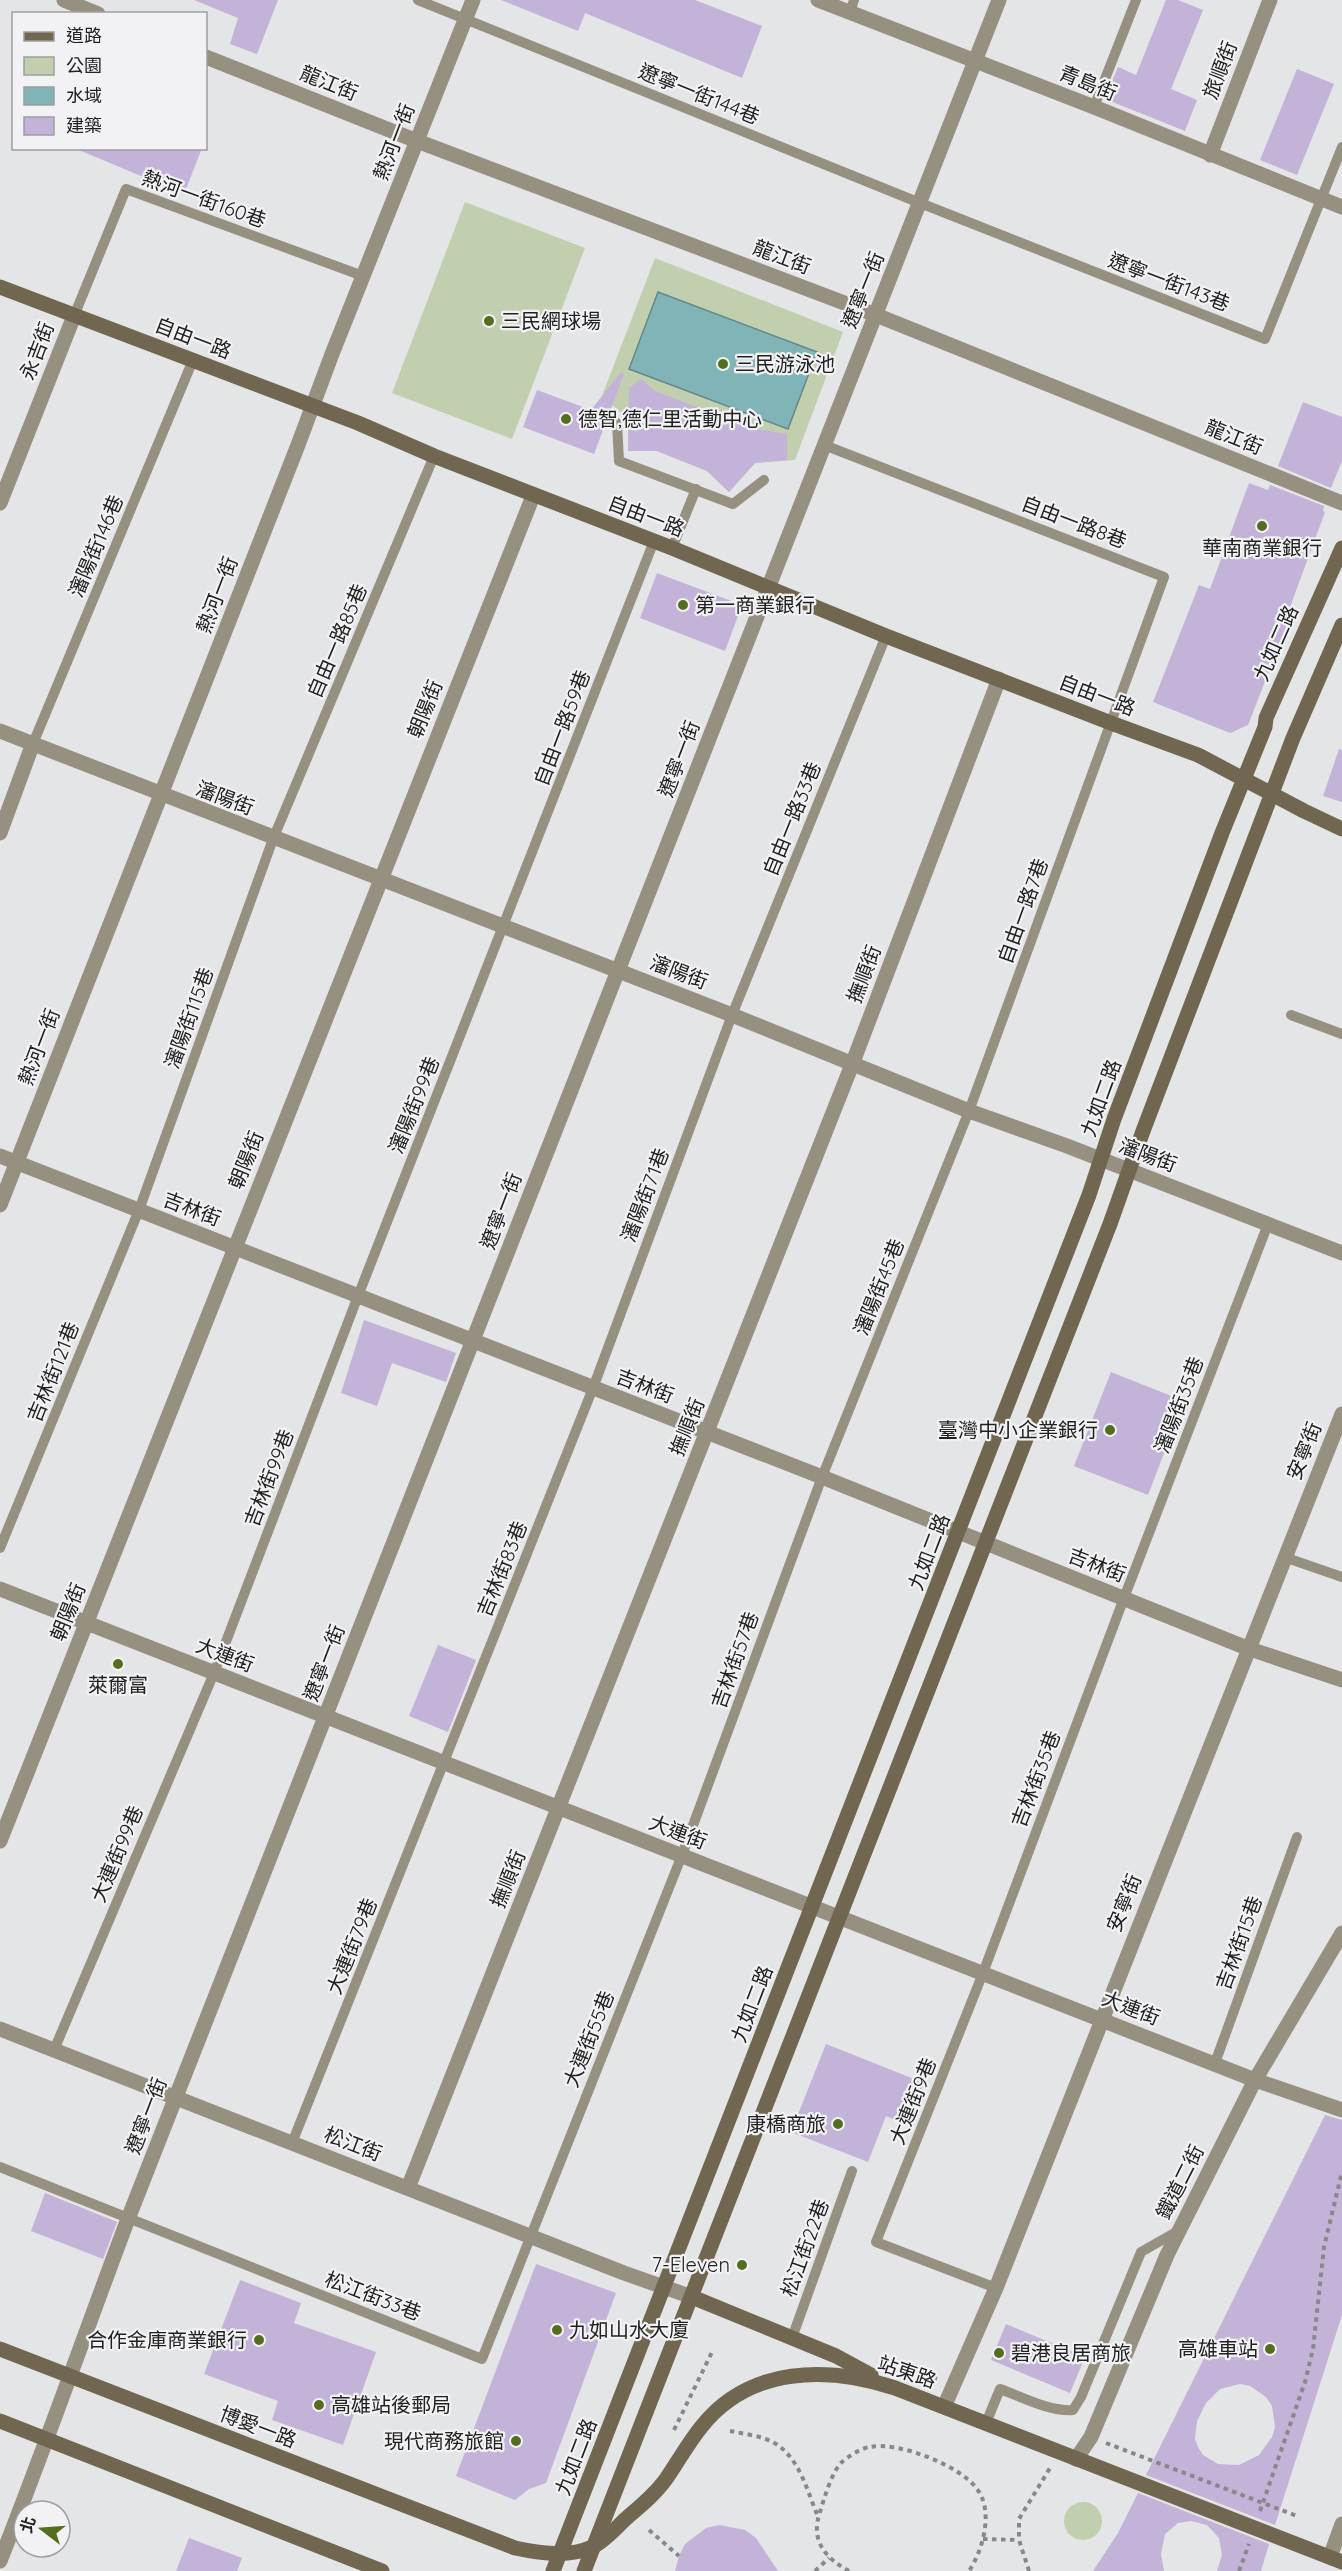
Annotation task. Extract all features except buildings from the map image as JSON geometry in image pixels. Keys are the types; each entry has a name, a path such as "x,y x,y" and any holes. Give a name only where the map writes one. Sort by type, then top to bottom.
{"street":[{"path":"64,0 93,12"},
{"name":"熱河一街","path":"0,1205 473,0"},
{"name":"青島街","path":"818,0 852,6 976,60 1342,207"},
{"name":"遼寧一街","path":"0,2561 49,2440 69,2376 128,2219 767,586 999,0"},
{"name":"旅順街","path":"1210,155 1270,0"},
{"name":"龍江街","path":"207,57 417,141 876,315 1342,503"},
{"name":"自由一路","path":"0,287 313,406 533,496 767,586 886,636 1198,755 1342,828"},
{"name":"永吉街","path":"0,503 74,316"},
{"name":"朝陽街","path":"0,1841 533,496"},
{"name":"九如二路","path":"554,2571 958,1533 1243,779 1265,727 1266,718 1342,548"},
{"path":"584,2571 986,1544 1293,738 1342,625"},
{"name":"撫順街","path":"408,2188 853,1062 999,679"},
{"name":"瀋陽街","path":"0,731 32,746 853,1062 969,1111 1342,1252"},
{"path":"0,833 32,746"},
{"name":"吉林街","path":"0,1156 822,1477 1247,1648 1342,1680"},
{"name":"安寧街","path":"944,2408 996,2288 1247,1648 1342,1414"},
{"name":"大連街","path":"0,1589 840,1918 1215,2062 1255,2080 1342,2110"},
{"name":"鐵道二街","path":"1076,2459 1091,2437 1179,2231 1255,2080 1342,1934"},
{"name":"松江街","path":"0,2029 692,2297"},
{"path":"692,2297 836,2356 894,2388"},
{"name":"博愛一路","path":"0,2349 502,2543"},
{"name":"站東路","path":"502,2543 536,2552 560,2554 593,2547 657,2490 701,2426 714,2413 744,2390 782,2376 805,2374 850,2376 894,2388 1336,2560"},
{"path":"0,2421 382,2571"},
{"path":"1336,2560 1342,2524"}],"lane":[{"name":"遼寧一街144巷","path":"418,0 920,203"},
{"path":"1094,107 1136,0"},
{"path":"1321,198 1342,147"},
{"name":"熱河一街160巷","path":"74,316 126,189 363,276"},
{"name":"遼寧一街143巷","path":"920,203 1265,339 1321,198"},
{"name":"瀋陽街146巷","path":"32,746 193,360"},
{"path":"617,423 619,461 733,504 764,480"},
{"name":"自由一路8巷","path":"824,445 1164,577 1111,723"},
{"name":"自由一路85巷","path":"273,839 434,456"},
{"path":"672,548 696,489"},
{"name":"自由一路59巷","path":"503,927 654,541"},
{"name":"自由一路33巷","path":"732,1015 886,636"},
{"name":"自由一路7巷","path":"969,1111 1111,723"},
{"name":"瀋陽街115巷","path":"138,1210 273,839"},
{"name":"瀋陽街99巷","path":"358,1296 503,927"},
{"name":"瀋陽街71巷","path":"592,1388 732,1015"},
{"path":"1291,1015 1342,1034"},
{"name":"瀋陽街45巷","path":"822,1477 969,1111"},
{"name":"吉林街121巷","path":"0,1548 138,1210"},
{"name":"瀋陽街35巷","path":"1124,1598 1269,1224"},
{"name":"吉林街99巷","path":"214,1673 358,1296"},
{"name":"吉林街83巷","path":"444,1763 592,1388"},
{"name":"吉林街57巷","path":"682,1856 822,1477"},
{"path":"1284,1557 1342,1577"},
{"name":"吉林街35巷","path":"982,1973 1124,1598"},
{"name":"大連街99巷","path":"54,2050 214,1673"},
{"name":"大連街79巷","path":"292,2143 444,1763"},
{"name":"吉林街15巷","path":"1215,2062 1298,1837"},
{"name":"大連街55巷","path":"530,2236 682,1856"},
{"name":"大連街9巷","path":"982,1973 876,2242 996,2288"},
{"path":"0,2167 128,2219"},
{"name":"松江街22巷","path":"792,2338 852,2171"},
{"name":"松江街33巷","path":"128,2219 483,2359 530,2236"},
{"path":"986,2423 1000,2389 1050,2407 1065,2411 1073,2410 1081,2397 1141,2252 1179,2231"}],"path":[{"path":"1258,2519 1305,2382 1313,2349 1324,2247 1342,2172"},
{"path":"671,2436 713,2350"},
{"path":"876,2359 954,2384"},
{"path":"730,2431 768,2441 783,2449 798,2469 818,2517"},
{"path":"849,2571 823,2552 818,2538 818,2517 840,2463 869,2446 886,2446 922,2456 965,2476 978,2490 983,2501 983,2539 978,2557 969,2571"},
{"path":"1140,2456 1297,2516"},
{"path":"1029,2571 1019,2540 1019,2519 1046,2479"},
{"path":"649,2530 679,2556"},
{"path":"983,2539 1019,2540"},
{"path":"1239,2571 1251,2539"},
{"path":"815,2571 829,2558"}],"green space":[{"name":"三民網球場","path":"465,202 585,248 512,439 392,393"},
{"name":"三民游泳池","path":"655,258 843,332 795,460 755,463 729,492 707,471 657,451 628,451 628,419 602,396"},
{"path":"1083,2502 1096,2508 1102,2521 1096,2534 1083,2540 1070,2534 1064,2521 1070,2508"}],"water":[{"path":"658,292 817,352 788,429 629,369"}],"place":[{"name":"三民網球場","path":"489,321"},
{"name":"三民游泳池","path":"723,364"},
{"name":"德智,德仁里活動中心","path":"566,419"},
{"name":"華南商業銀行","path":"1262,526"},
{"name":"第一商業銀行","path":"683,605"},
{"name":"臺灣中小企業銀行","path":"1110,1430"},
{"name":"萊爾富","path":"118,1664"},
{"name":"康橋商旅","path":"838,2124"},
{"name":"7-Eleven","path":"742,2265"},
{"name":"九如山水大廈","path":"557,2330"},
{"name":"合作金庫商業銀行","path":"259,2340"},
{"name":"高雄車站","path":"1270,2349"},
{"name":"碧港良居商旅","path":"999,2353"},
{"name":"高雄站後郵局","path":"319,2405"},
{"name":"現代商務旅館","path":"516,2441"}]}
